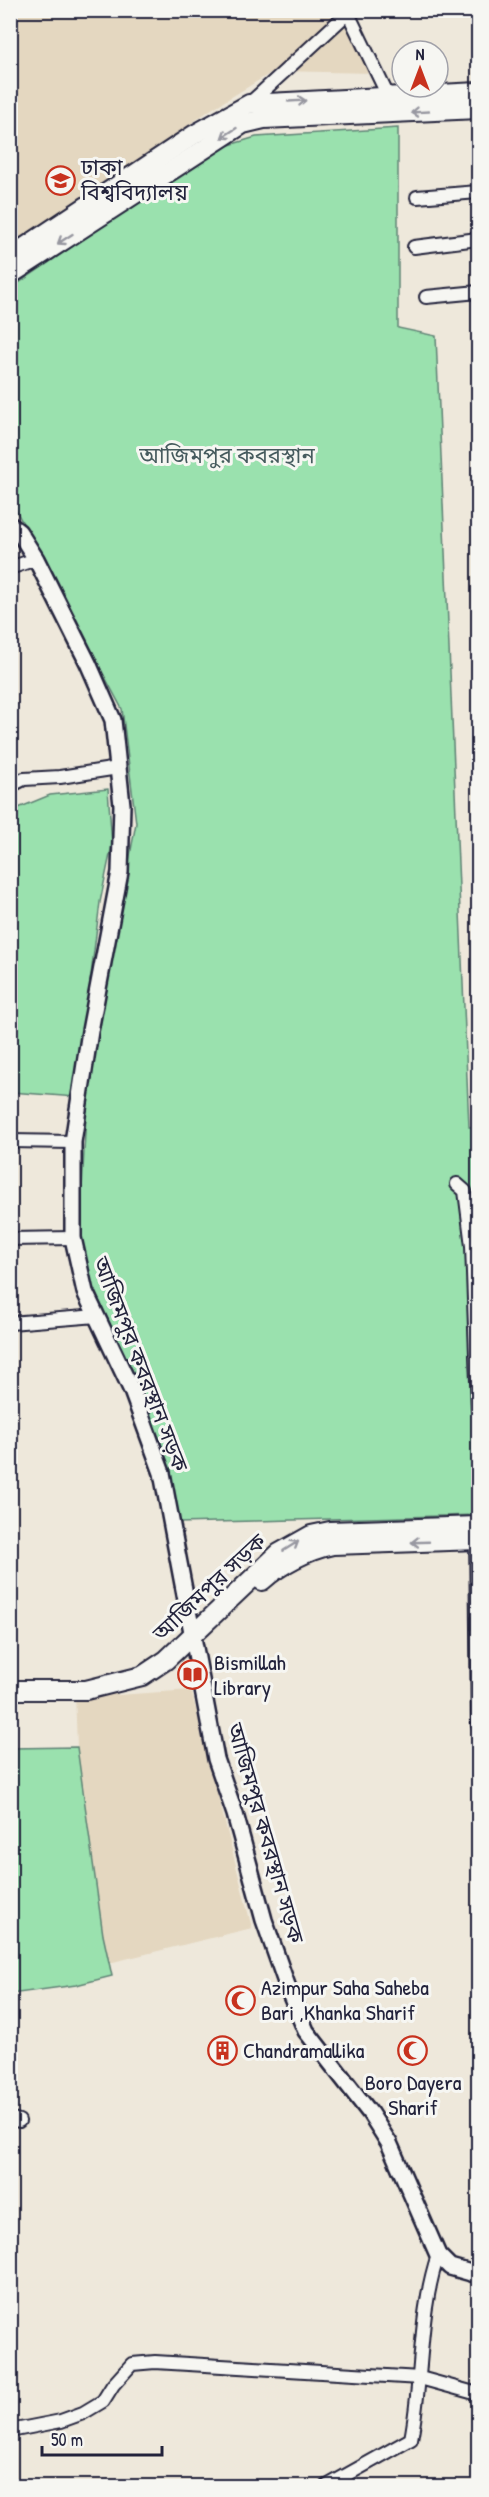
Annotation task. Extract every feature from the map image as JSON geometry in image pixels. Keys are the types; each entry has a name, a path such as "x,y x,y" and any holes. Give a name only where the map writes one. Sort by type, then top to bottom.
{"main road":[{"path":"10,275 243,124 264,118 389,105 478,92"},
{"path":"10,257 195,134 249,104 389,105 478,109"},
{"name":"আজিমপুর সড়ক","path":"10,1700 89,1699 116,1694 145,1684 172,1667 195,1640 204,1622 279,1553 311,1535 330,1531 477,1533"},
{"name":"আজিমপুর সড়ক","path":"10,1690 86,1690 113,1685 141,1676 195,1640"}],"street":[{"path":"249,104 349,12 389,105"},
{"path":"417,197 478,192"},
{"path":"414,247 478,239"},
{"path":"426,297 478,292"},
{"name":"আজিমপুর কবরস্থান সড়ক","path":"10,525 19,532 36,559 113,720 118,768 123,829 120,872 90,1031 73,1142 73,1238 80,1276 132,1391 162,1473 216,1759 235,1814 264,1920 289,1991 306,2031 370,2113 389,2143 438,2255"},
{"path":"10,568 36,559"},
{"path":"10,786 24,779 60,777 118,768"},
{"path":"10,1141 73,1142"},
{"path":"457,1184 465,1191 472,1246 478,1409"},
{"path":"10,1239 73,1238"},
{"path":"10,1323 97,1316"},
{"path":"477,1533 478,1725"},
{"path":"327,2487 411,2439 420,2378 426,2297 438,2255 450,2266 478,2275"},
{"path":"10,2431 61,2421 83,2413 103,2401 113,2385 132,2364 155,2362 420,2378 478,2394"}],"shaded area":[{"name":"ঢাকা বিশ্ববিদ্যালয়","path":"11,11 358,11 375,73 274,71 210,110 11,251"},
{"path":"472,869 478,869 478,1014"},
{"path":"114,1684 118,1695 191,1690 252,1928 109,1963 81,1788 75,1692"}],"green space":[{"name":"আজিমপুর কবরস্থান","path":"398,128 398,328 436,336 469,1127 478,1127 478,1515 179,1523 164,1462 134,1377 89,1278 83,1255 81,1208 86,1114 104,997 136,823 122,709 11,501 10,289 216,149 256,137"},
{"path":"108,789 112,845 100,902 76,1097 11,1092 11,811 50,795"},
{"path":"77,1747 103,1935 112,1976 76,1985 11,1994 11,1748"}],"place":[{"name":"ঢাকা বিশ্ববিদ্যালয়","path":"60,180"},
{"name":"Bismillah Library","path":"193,1675"},
{"name":"Azimpur Saha Saheba Bari ,Khanka Sharif","path":"240,2000"},
{"name":"Chandramallika","path":"222,2050"},
{"name":"Boro Dayera Sharif","path":"413,2050"}]}
